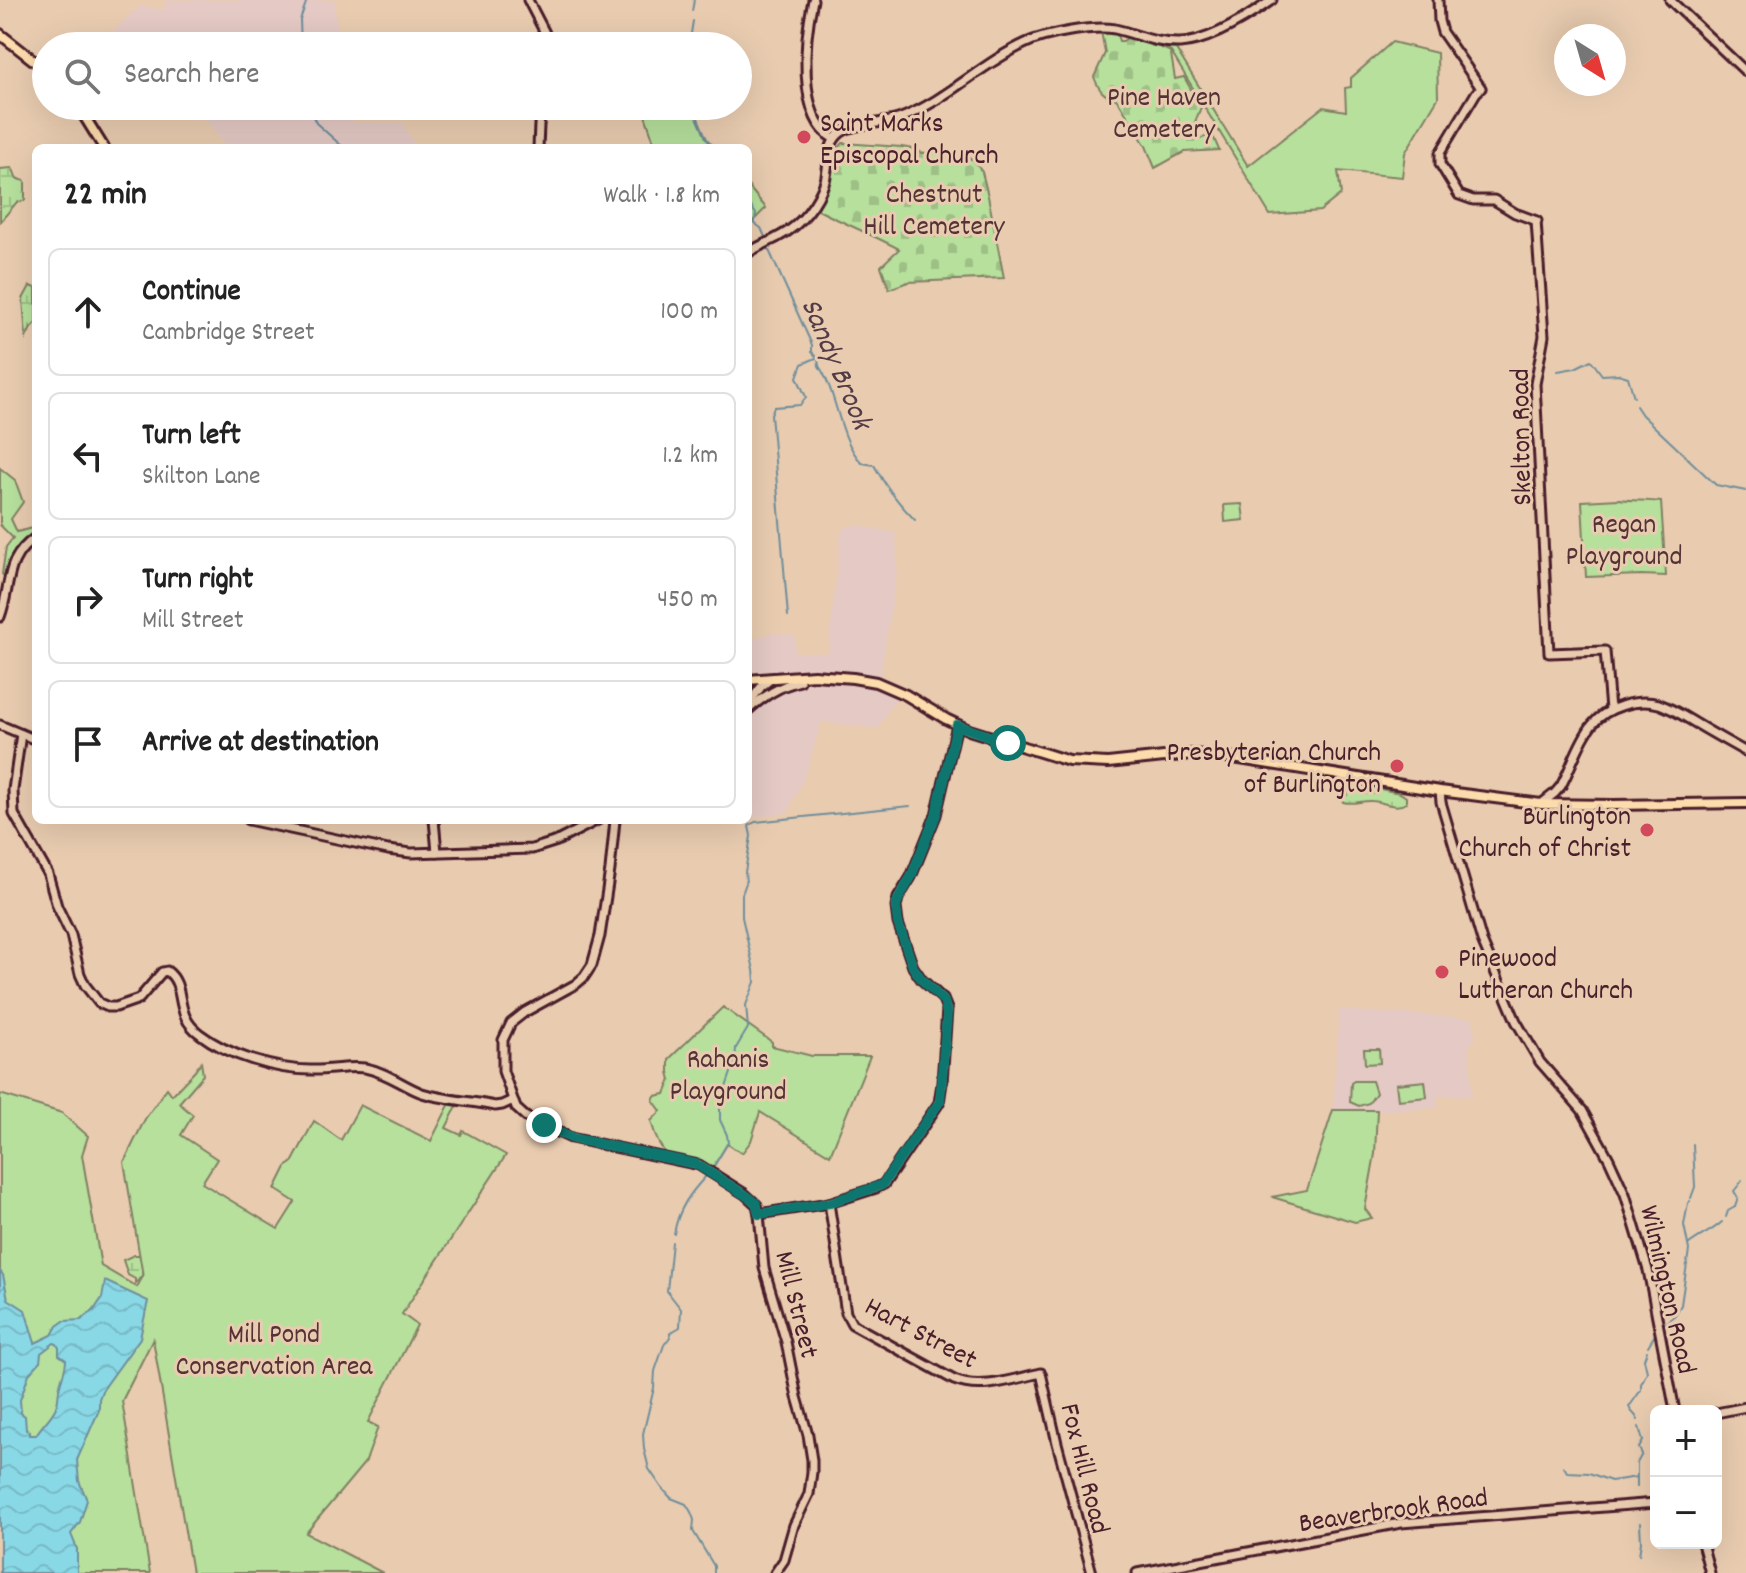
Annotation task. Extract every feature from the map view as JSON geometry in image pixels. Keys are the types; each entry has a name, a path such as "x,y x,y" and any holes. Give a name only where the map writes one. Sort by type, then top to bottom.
{"main road":[{"path":"0,34 32,59"},
{"path":"87,120 102,144"},
{"path":"752,680 814,675 853,678 887,686 957,725 1035,751 1080,762 1106,763 1186,754 1208,755 1541,804 1746,803"},
{"path":"771,679 779,682 800,681 824,676"}],"street":[{"path":"528,0 544,32"},
{"path":"813,0 806,39 809,93 822,128 834,139"},
{"path":"752,251 786,233 807,213 823,187 834,139 848,129 891,121 912,113 1034,39 1107,28 1156,42 1186,43 1212,34 1272,0"},
{"name":"Skelton Road","path":"1438,0 1442,32 1481,88 1439,157 1441,166 1458,194 1473,200 1496,201 1536,221 1544,337 1535,378 1549,653 1605,651 1610,710"},
{"path":"1670,0 1746,72"},
{"path":"538,144 540,120"},
{"path":"0,617 13,563 32,540"},
{"path":"766,695 771,679"},
{"path":"753,696 771,679"},
{"path":"752,707 766,695 800,681"},
{"path":"752,683 756,690 753,696"},
{"path":"1541,804 1561,786 1590,727 1610,710 1639,703 1661,705 1746,752"},
{"path":"0,725 32,738"},
{"path":"615,824 600,936 592,965 573,986 519,1016 505,1034 503,1066 513,1100 523,1115 565,1136 699,1165 750,1198 756,1203 759,1214 829,1203 882,1185 940,1101 947,1007 913,967 898,923 896,907 936,815 957,725"},
{"path":"21,734 13,790 14,814 48,874 57,906 72,939 81,977 99,1003 114,1008 133,1002 146,993 162,972 168,971 176,980 183,1014 192,1027 210,1041 242,1055 299,1070 371,1069 421,1092 495,1106 513,1100"},
{"name":"Wilmington Road","path":"1440,791 1482,941 1516,1021 1540,1062 1582,1110 1624,1192 1647,1263 1674,1405"},
{"path":"266,824 395,852 535,848 590,824"},
{"path":"434,824 437,852"},
{"name":"Hart Street","path":"829,1203 846,1315 854,1326 954,1380 968,1384 978,1386 1041,1373"},
{"name":"Mill Street","path":"759,1214 764,1268 789,1350 812,1460 809,1494 794,1525 784,1560 775,1573"},
{"name":"Fox Hill Road","path":"1041,1373 1092,1573"},
{"path":"1722,1412 1746,1407"},
{"name":"Beaverbrook Road","path":"1137,1573 1401,1523 1650,1503"},
{"path":"1704,1549 1710,1573"}],"shaded area":[{"path":"167,0 336,0 339,32 112,32 140,6 163,10"},
{"path":"205,120 403,123 414,144 224,144"},
{"path":"856,525 896,533 897,571 880,678 900,687 899,696 878,729 821,722 807,771 787,813 752,818 752,639 774,632 795,636 795,652 828,653 841,532"},
{"path":"1339,1010 1473,1018 1475,1039 1469,1046 1472,1095 1438,1096 1438,1108 1333,1110"}],"green space":[{"name":"Pine Haven Cemetery","path":"1101,31 1117,34 1119,41 1128,37 1169,50 1175,79 1184,77 1201,107 1189,137 1213,136 1219,150 1184,152 1155,168 1146,146 1120,104 1102,92 1094,77 1105,53"},
{"path":"1392,42 1437,53 1438,98 1405,153 1402,177 1338,171 1341,194 1320,211 1270,215 1171,52 1162,48 1176,49 1248,166 1323,107 1346,111 1345,88 1351,87 1351,78"},
{"path":"647,120 699,120 710,144 655,144"},
{"name":"Chestnut Hill Cemetery","path":"843,143 902,147 922,153 965,156 973,160 982,172 1004,278 908,282 889,289 881,266 899,249 816,209 828,186 837,150"},
{"path":"12,168 17,178 25,181 25,200 16,203 0,222 0,169"},
{"path":"752,191 766,208 752,222"},
{"path":"32,287 32,327 26,338 23,299"},
{"path":"0,468 15,480 23,502 11,519 17,532 32,528 32,538 6,579 2,574 6,547 13,538 0,525"},
{"name":"Regan Playground","path":"1619,499 1661,502 1666,576 1586,577 1582,501"},
{"path":"1242,504 1244,520 1225,522 1224,505"},
{"path":"1356,784 1400,793 1406,797 1406,803 1398,806 1372,801 1343,802 1349,788"},
{"name":"Rahanis Playground","path":"723,1007 772,1042 772,1046 812,1056 870,1056 830,1155 760,1112 751,1141 742,1153 727,1144 712,1169 694,1160 667,1155 663,1150 651,1121 661,1111 653,1100 655,1096 665,1094 671,1080 669,1059"},
{"path":"1364,1049 1379,1049 1380,1063 1365,1064"},
{"name":"Mill Pond Conservation Area","path":"201,1062 203,1075 179,1103 193,1115 181,1135 217,1159 202,1183 278,1229 295,1202 275,1189 314,1121 341,1140 360,1105 431,1141 451,1101 459,1102 446,1128 461,1135 463,1131 506,1155 402,1314 417,1325 368,1422 378,1427 366,1461 306,1533 383,1573 192,1573 153,1339 122,1401 150,1573 0,1573 0,1094 62,1113 88,1136 82,1155 101,1266 137,1287 143,1276 124,1162 145,1119 167,1088 172,1095"},
{"path":"1372,1081 1376,1093 1369,1103 1359,1106 1350,1102 1351,1083"},
{"path":"1425,1081 1427,1097 1398,1100 1396,1084"},
{"path":"1333,1110 1377,1110 1375,1154 1365,1209 1372,1218 1355,1222 1272,1197 1307,1190"},
{"path":"143,1255 142,1276 135,1284 123,1260"}],"water":[{"path":"0,1271 8,1299 25,1310 35,1343 52,1335 64,1321 81,1320 94,1310 102,1298 105,1281 148,1301 140,1338 102,1391 99,1410 77,1460 79,1481 87,1500 80,1522 71,1534 77,1549 77,1573 0,1573","holes":["57,1344 59,1355 66,1360 57,1403 36,1435 29,1435 20,1400 29,1374 40,1362 41,1353"]}],"waterway":[{"path":"300,32 300,20 307,0"},
{"name":"Sandy Brook","path":"692,11 694,0"},
{"name":"Sandy Brook","path":"691,32 693,21"},
{"path":"315,120 340,144"},
{"name":"Sandy Brook","path":"698,120 711,144"},
{"name":"Sandy Brook","path":"752,208 756,214 754,223 761,228 766,239"},
{"name":"Sandy Brook","path":"768,248 812,345 812,352 818,358 854,453 862,463 874,465 892,494 915,520"},
{"path":"788,616 771,414 774,407 800,405 806,397 797,377 802,364 816,358"},
{"path":"1558,371 1575,368 1591,360 1602,375 1628,377 1634,397"},
{"path":"1636,406 1716,485 1746,491"},
{"path":"712,1169 728,1143 720,1120 720,1105 735,1061 736,1048 748,1028 746,1005 755,982 742,917 742,894 751,836 749,826 755,822 910,806"},
{"path":"1691,1198 1695,1187 1693,1144"},
{"path":"674,1234 686,1202 707,1175"},
{"path":"1726,1217 1728,1211 1735,1207 1738,1198 1734,1191 1742,1181"},
{"path":"1664,1324 1681,1305 1689,1250 1684,1225 1690,1201"},
{"path":"1688,1245 1722,1222"},
{"path":"672,1242 667,1291 681,1309 680,1327 670,1333 655,1371 643,1434 644,1449 649,1469 662,1488 671,1498 686,1504 691,1512 693,1531 714,1566 714,1573"},
{"path":"1648,1346 1656,1333"},
{"path":"1638,1420 1629,1407 1641,1390 1647,1372 1644,1359 1647,1351"},
{"path":"1637,1487 1637,1463 1642,1454 1639,1448 1643,1441 1639,1427"},
{"path":"1564,1467 1567,1472 1589,1473 1611,1481 1637,1477"},
{"path":"1639,1555 1640,1523"}],"place":[{"name":"Saint Marks Episcopal Church","path":"804,137"},
{"name":"Presbyterian Church of Burlington","path":"1397,766"},
{"name":"Burlington Church of Christ","path":"1647,830"},
{"name":"Pinewood Lutheran Church","path":"1442,972"}],"route":[{"path":"544,1125 571,1138 699,1165 750,1198 756,1203 759,1214 829,1203 882,1185 940,1101 947,1014 944,1001 913,967 898,923 896,904 911,877 936,815 957,725 1008,743"}]}
